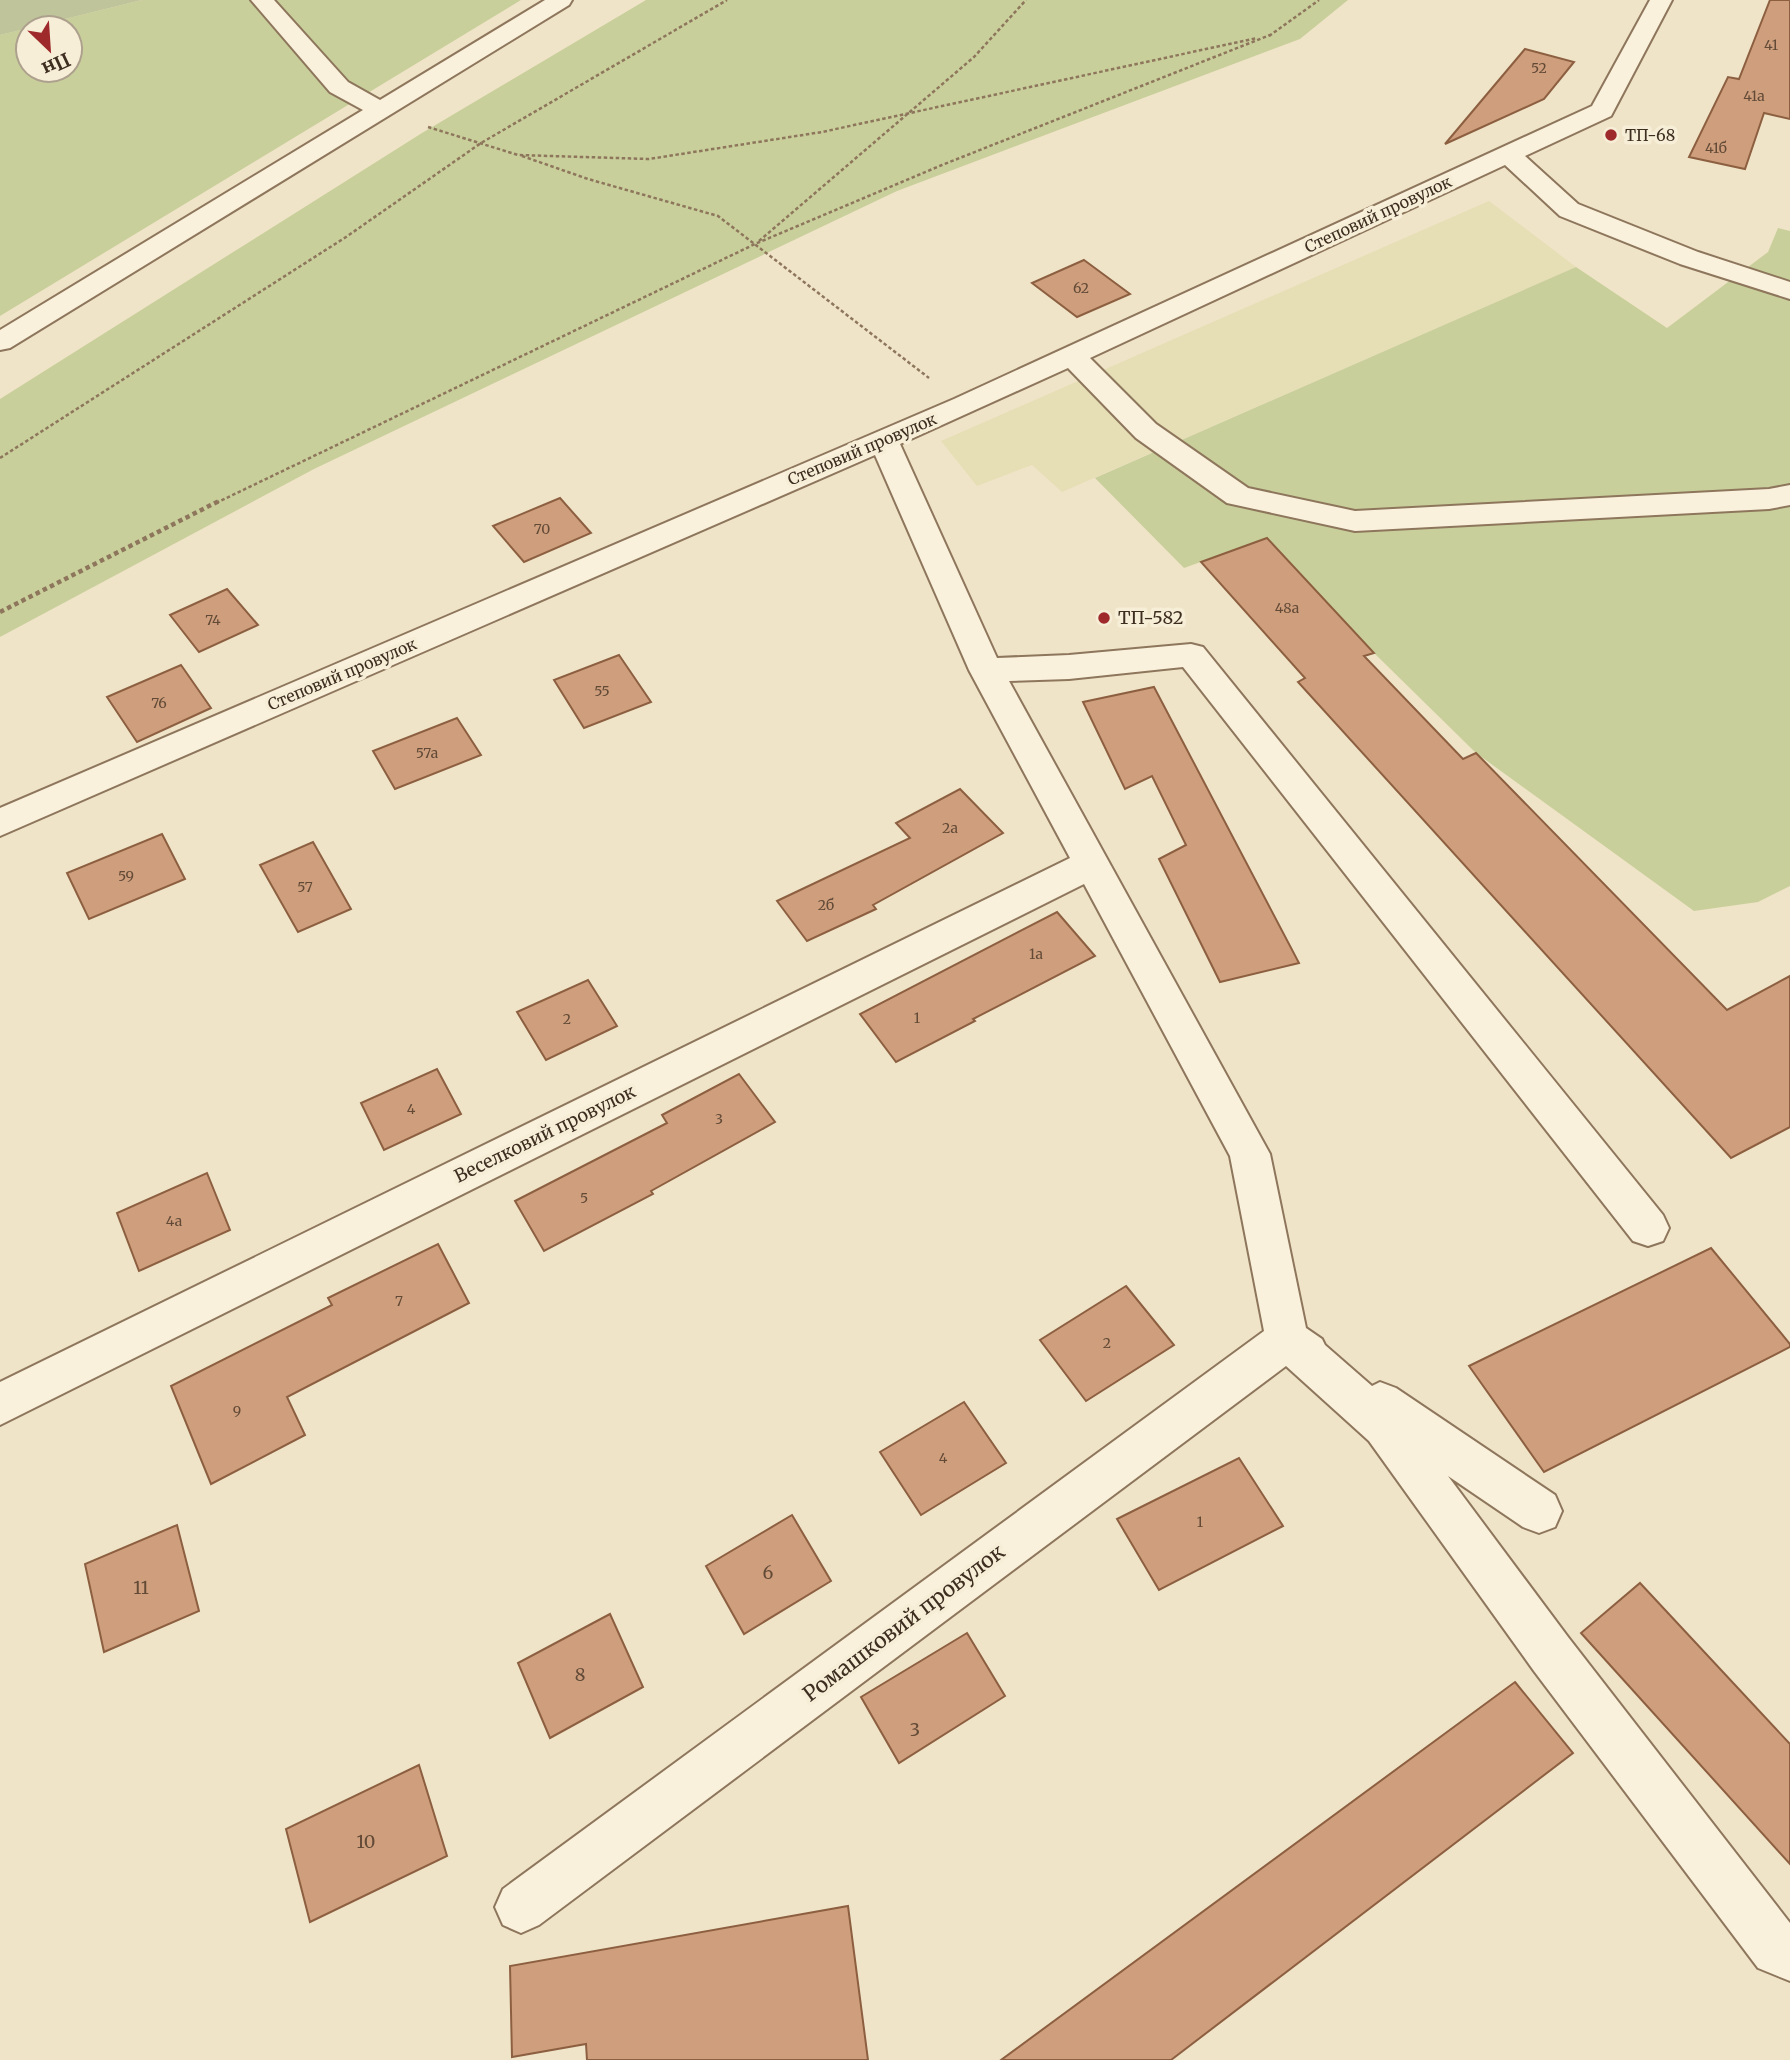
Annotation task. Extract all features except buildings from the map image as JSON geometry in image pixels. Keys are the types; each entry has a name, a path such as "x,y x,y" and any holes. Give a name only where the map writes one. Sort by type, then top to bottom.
{"street":[{"path":"262,0 340,87 380,110"},
{"path":"0,342 561,0"},
{"name":"Степовий провулок","path":"0,823 964,405 1602,111 1661,0"},
{"path":"1508,154 1569,211 1689,258 1790,291"},
{"path":"1071,355 1146,431 1238,496 1355,521 1769,499 1790,495"},
{"path":"883,440 986,670 1250,1154 1287,1339 1385,1426 1551,1654 1777,1948 1790,1955"},
{"path":"986,670 1069,667 1191,655 1648,1228"},
{"name":"Веселковий провулок","path":"0,1404 1091,864"},
{"path":"1287,1339 1539,1511"},
{"name":"Ромашковий провулок","path":"521,1907 1287,1339"}],"path":[{"path":"0,458 346,237 481,143 727,0"},
{"path":"755,244 974,57 1026,0"},
{"path":"0,612 280,470 755,244 942,165 1270,36 1319,0"},
{"path":"518,155 649,159 822,132 1270,36"},
{"path":"380,110 588,179 718,216 964,405"}],"shaded area":[{"path":"1489,201 1576,267 1062,492 1032,465 977,486 941,441"}],"green space":[{"path":"0,0 142,0 84,14 14,14 14,32 0,35"},
{"path":"142,0 521,0 0,316 0,35 14,32 14,84 84,84 84,14"},
{"path":"646,0 1348,0 1300,39 897,191 314,469 0,637 0,399 422,133"},
{"path":"1778,228 1790,231 1790,886 1758,902 1694,911 1476,753 1374,653 1267,538 1184,568 1095,478 1576,267 1667,328 1768,252"}],"place":[{"name":"ТП-68","path":"1611,135"},
{"name":"ТП-582","path":"1104,618"}]}
